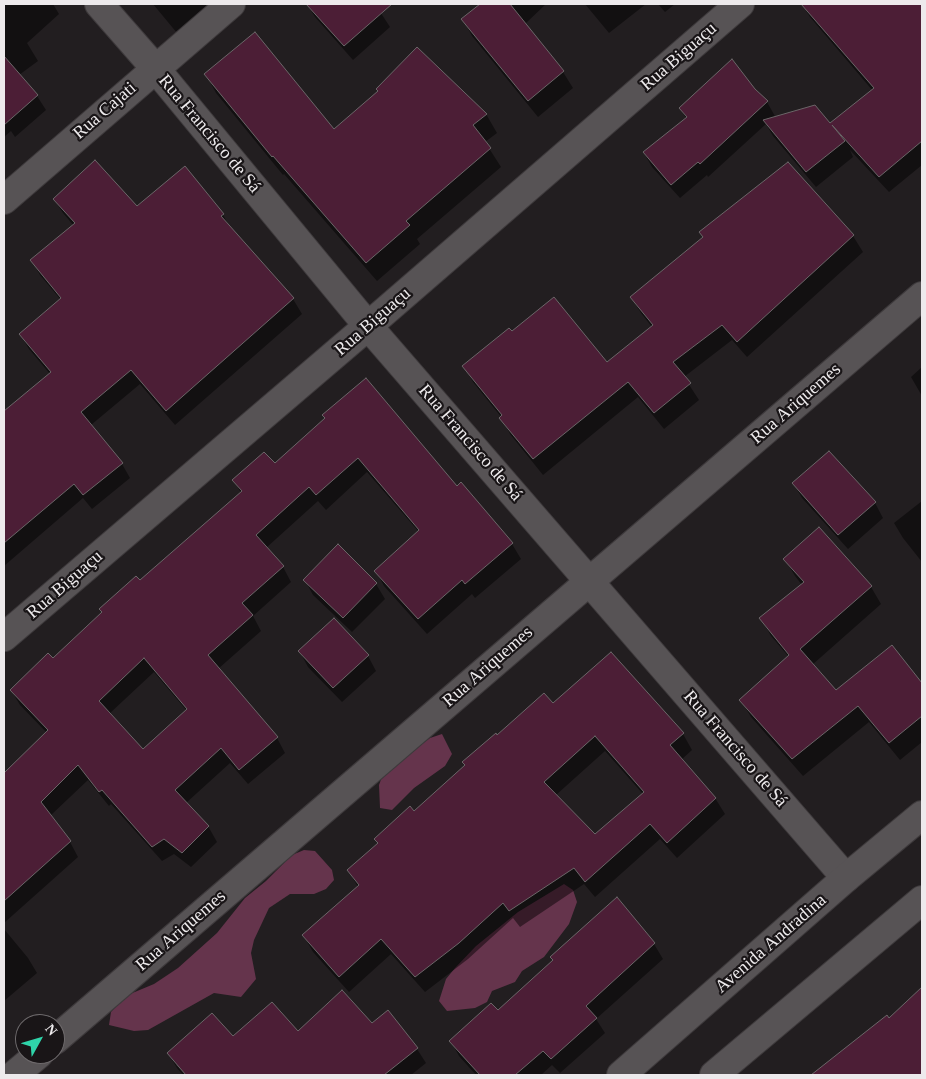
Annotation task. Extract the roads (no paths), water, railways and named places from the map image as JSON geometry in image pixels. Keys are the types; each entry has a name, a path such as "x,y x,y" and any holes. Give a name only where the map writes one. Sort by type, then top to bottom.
{"street":[{"name":"Rua Francisco de Sá","path":"99,4 155,68 368,326 846,878"},
{"name":"Rua Cajati","path":"4,200 231,4"},
{"name":"Rua Biguaçu","path":"4,638 740,4"},
{"name":"Rua Ariquemes","path":"65,1031 922,296"},
{"name":"Avenida Andradina","path":"622,1075 846,878 922,815"},
{"path":"714,1075 922,900"},
{"path":"14,1075 27,1064"}]}
